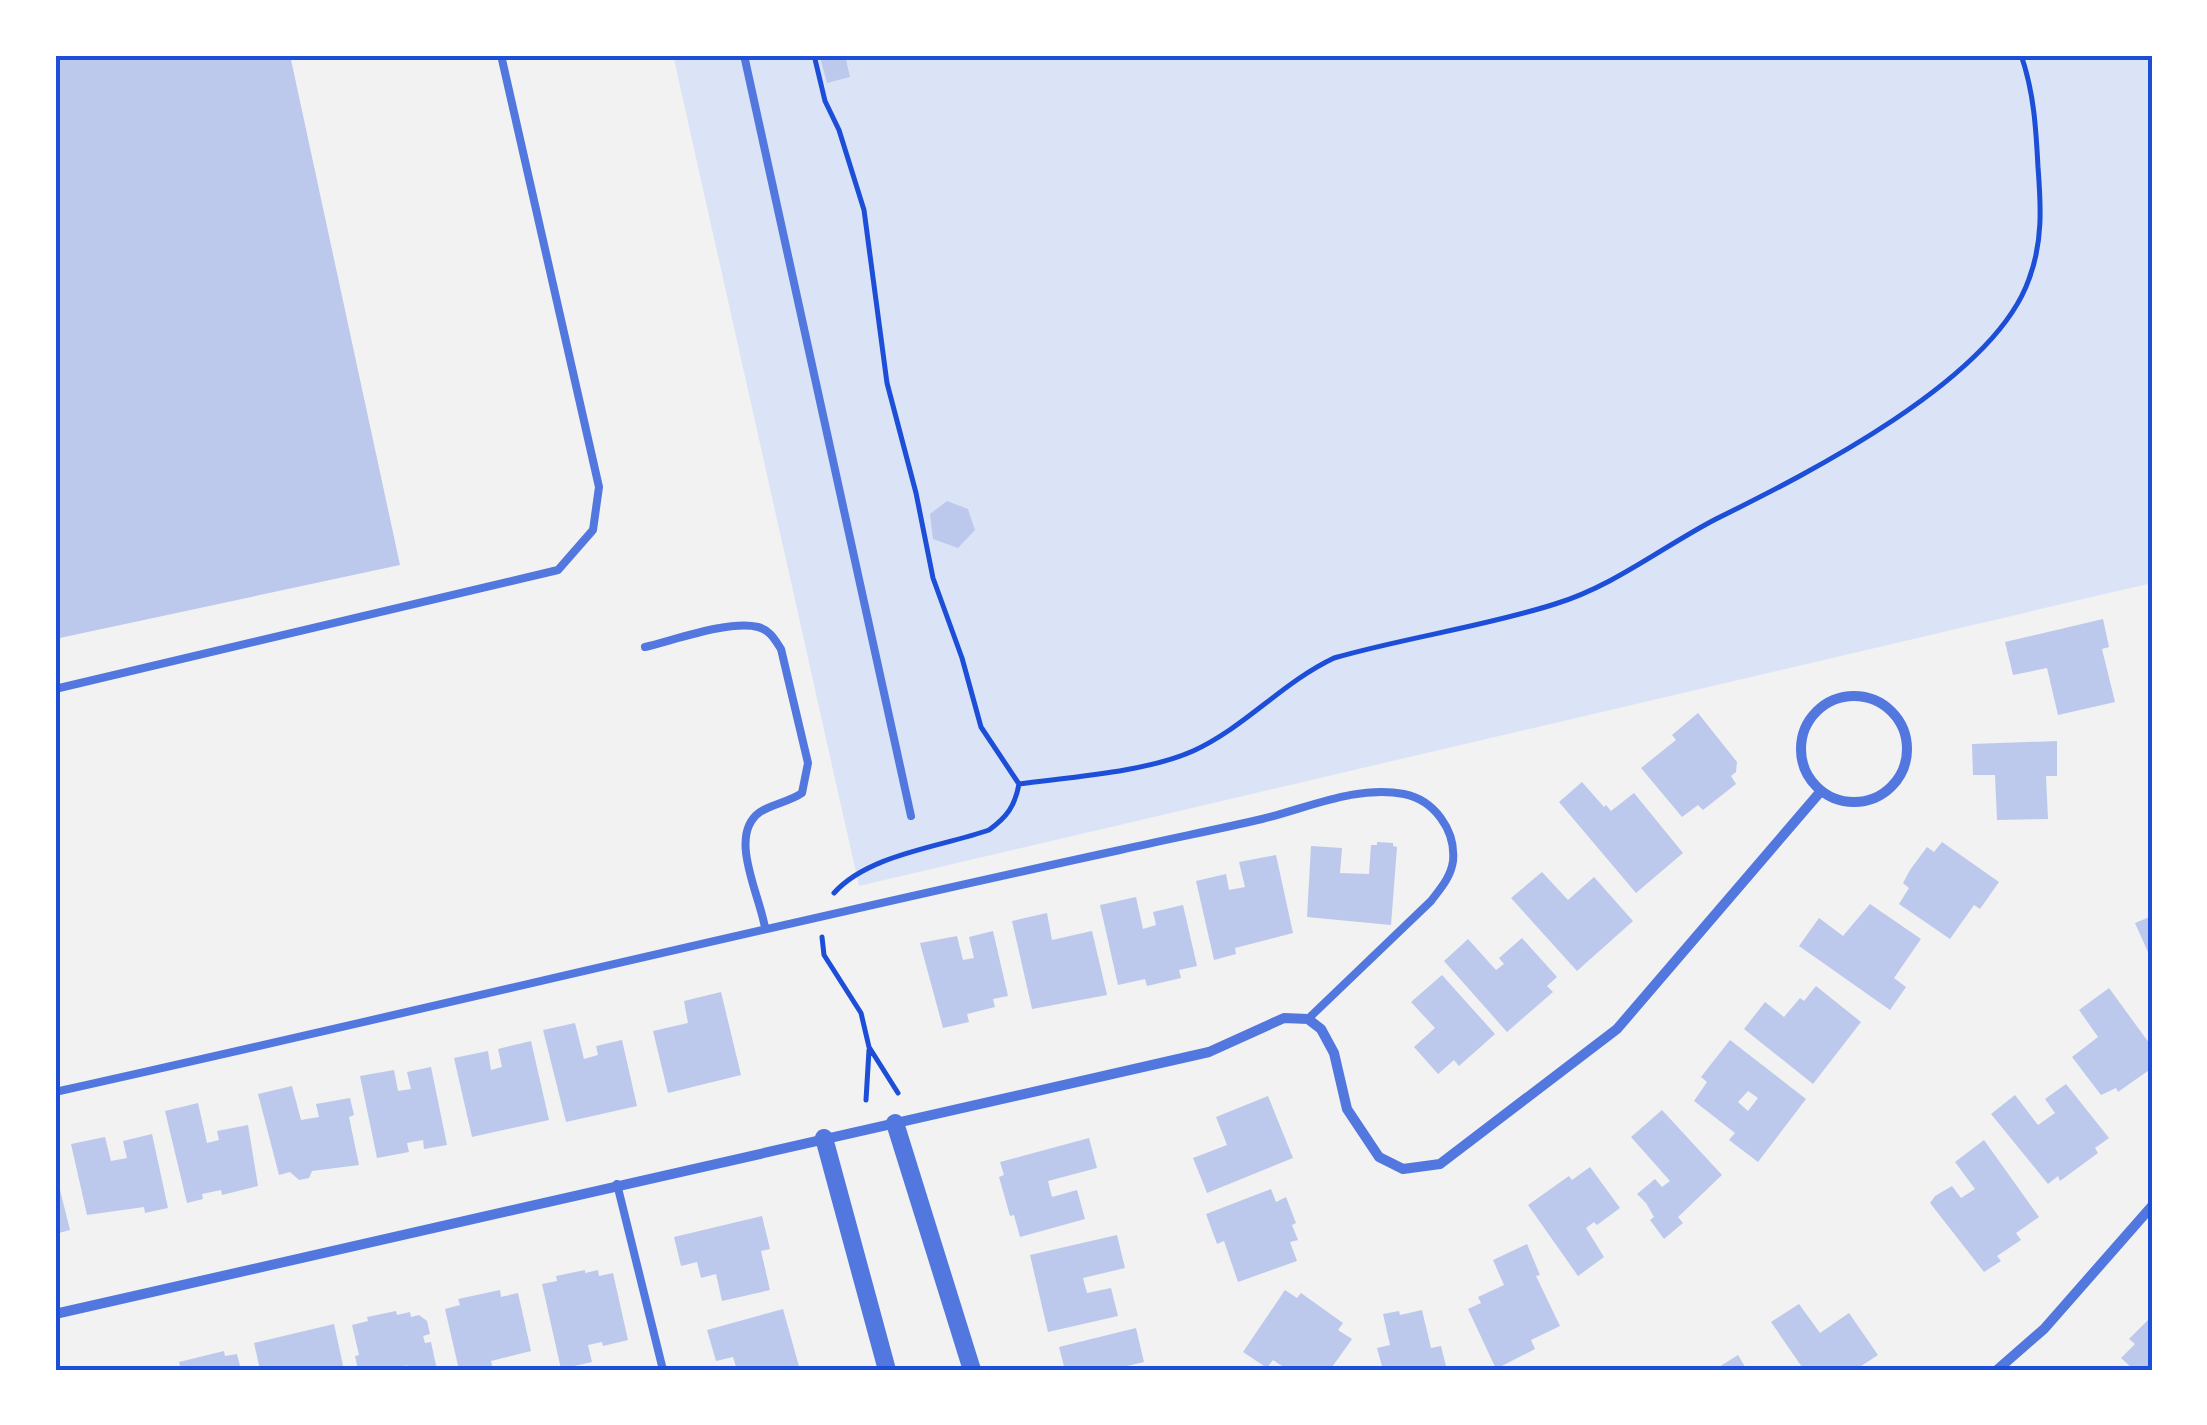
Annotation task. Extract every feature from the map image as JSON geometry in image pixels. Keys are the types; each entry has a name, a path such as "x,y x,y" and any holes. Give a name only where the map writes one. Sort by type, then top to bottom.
{"street":[{"path":"1852,696 1870,698 1887,706 1899,718 1908,750 1897,782 1869,800 1836,800 1821,791 1808,778 1802,760 1806,724 1834,700 1852,696"},
{"path":"55,1314 1208,1052 1284,1018 1308,1018 1321,1028 1334,1054 1347,1110 1379,1157 1402,1169 1440,1164 1617,1029 1821,791"},
{"path":"895,1123 972,1370"},
{"path":"824,1138 888,1370"},
{"path":"1997,1370 2044,1328 2152,1206"}],"lane":[{"path":"55,689 558,570 593,530 599,487 501,55"},
{"path":"744,55 911,816"},
{"path":"645,647 730,627 757,627 770,633 782,649 808,763 802,793 756,814 746,827 744,843 766,928"},
{"path":"55,1092 824,914 1263,819 1360,792 1403,794 1429,802 1442,818 1450,839 1453,860 1448,879 1431,901 1308,1018"},
{"path":"617,1184 663,1370"}],"path":[{"path":"814,55 825,101 864,210 887,383 916,493 932,578 962,658 981,727 1018,784 1016,800 1006,818 990,830 871,865 835,891 824,914 824,954 861,1013 870,1047 898,1093"},
{"path":"1018,784 1117,770 1194,751 1312,668 1334,658 1520,615 1582,595 1681,537 1834,457 1908,411 1993,336 2015,310 2028,282 2036,256 2040,213 2033,100 2021,55"},
{"path":"866,1100 870,1047"}],"shaded area":[{"path":"673,55 2152,55 2152,583 859,886"}],"building":[{"path":"55,55 290,55 400,565 55,639"},
{"path":"845,55 850,77 827,83 820,57"},
{"path":"947,501 968,509 975,530 958,548 933,539 930,514"},
{"path":"2103,619 2109,647 2102,649 2115,702 2058,715 2047,668 2013,675 2005,642"},
{"path":"1698,713 1737,762 1736,772 1731,776 1736,784 1703,810 1698,805 1682,817 1641,768 1676,740 1672,735"},
{"path":"2057,741 2057,776 2046,776 2048,819 1997,820 1995,775 1973,775 1972,744"},
{"path":"1582,782 1611,811 1634,793 1683,853 1636,893 1559,802"},
{"path":"1377,842 1397,847 1391,925 1307,917 1311,846 1342,848 1340,873 1369,874 1371,845"},
{"path":"1942,842 1999,882 1980,909 1974,905 1950,939 1899,904 1909,888 1903,883 1910,870 1927,847 1934,852"},
{"path":"1276,855 1293,933 1235,948 1236,954 1214,960 1196,881 1226,874 1229,890 1245,887 1239,862"},
{"path":"1542,872 1568,900 1594,877 1633,921 1577,971 1511,898"},
{"path":"1136,897 1143,929 1156,925 1153,912 1183,905 1197,966 1179,970 1181,978 1147,986 1145,979 1118,985 1100,905"},
{"path":"1870,904 1921,939 1894,978 1906,987 1890,1010 1799,946 1819,918 1843,936"},
{"path":"1047,913 1052,940 1092,931 1107,995 1032,1009 1012,921"},
{"path":"2152,916 2152,961 2135,923"},
{"path":"993,931 1008,996 993,999 995,1007 967,1014 969,1022 943,1028 920,943 957,936 963,960 974,958 969,937"},
{"path":"1522,938 1557,977 1547,986 1553,992 1507,1032 1444,961 1468,939 1496,970 1504,964 1499,958"},
{"path":"1442,975 1495,1034 1459,1066 1454,1060 1438,1074 1414,1047 1435,1028 1411,1002"},
{"path":"1816,986 1861,1022 1813,1084 1744,1029 1765,1002 1784,1017"},
{"path":"2109,988 2152,1047 2152,1068 2118,1092 2116,1088 2101,1095 2072,1057 2098,1037 2079,1010"},
{"path":"721,992 741,1075 668,1093 653,1031 688,1023 684,1001"},
{"path":"575,1023 584,1059 598,1055 596,1046 622,1040 637,1106 566,1122 543,1030"},
{"path":"1730,1040 1806,1099 1758,1162 1729,1140 1735,1133 1694,1101 1707,1082 1701,1077","holes":["1748,1091 1758,1098 1748,1111 1738,1102"]},
{"path":"531,1041 549,1120 472,1137 454,1058 488,1051 491,1070 502,1067 498,1049"},
{"path":"431,1067 447,1145 424,1149 423,1140 407,1143 409,1152 377,1158 360,1076 394,1070 398,1091 411,1089 407,1072"},
{"path":"2066,1084 2109,1138 2095,1148 2098,1153 2060,1181 2058,1176 2048,1184 1991,1114 2015,1095 2038,1125 2055,1113 2045,1099"},
{"path":"292,1086 301,1120 319,1117 316,1104 350,1098 354,1115 349,1117 359,1165 312,1171 309,1178 299,1180 290,1172 279,1175 258,1094"},
{"path":"1268,1096 1293,1158 1207,1193 1193,1158 1227,1145 1216,1117"},
{"path":"198,1103 207,1143 219,1140 217,1131 248,1125 258,1186 222,1195 221,1190 202,1194 203,1199 187,1203 165,1111"},
{"path":"1662,1110 1722,1175 1678,1217 1683,1223 1664,1239 1650,1220 1654,1217 1646,1203 1637,1194 1655,1179 1662,1187 1670,1181 1631,1137"},
{"path":"152,1134 168,1208 145,1213 144,1207 87,1215 71,1144 105,1137 111,1161 127,1158 123,1141"},
{"path":"1089,1138 1097,1168 1048,1181 1052,1197 1077,1190 1085,1219 1020,1237 999,1177 1004,1175 1000,1162"},
{"path":"1984,1140 2039,1217 2016,1233 2021,1240 1997,1256 2001,1261 1984,1272 1930,1203 1952,1186 1961,1198 1975,1189 1955,1162"},
{"path":"1590,1167 1620,1208 1586,1228 1604,1257 1578,1276 1528,1205 1569,1176 1572,1180"},
{"path":"55,1175 70,1230 55,1234"},
{"path":"1271,1189 1276,1202 1286,1197 1296,1223 1292,1225 1298,1240 1290,1242 1297,1261 1238,1282 1224,1241 1217,1244 1206,1214"},
{"path":"762,1216 770,1249 761,1251 770,1290 722,1301 716,1274 701,1278 697,1262 681,1266 674,1237"},
{"path":"1117,1235 1125,1268 1083,1278 1087,1293 1111,1288 1118,1316 1048,1332 1030,1255"},
{"path":"1527,1244 1540,1275 1536,1276 1560,1326 1531,1340 1535,1349 1496,1369 1468,1309 1481,1303 1478,1297 1504,1285 1493,1260"},
{"path":"598,1270 599,1276 613,1273 628,1340 588,1345 592,1362 561,1369 542,1284 557,1281 556,1276"},
{"path":"500,1290 501,1297 518,1293 531,1351 491,1361 493,1370 459,1370 445,1309 460,1305 458,1299"},
{"path":"1285,1290 1297,1298 1301,1293 1343,1323 1338,1330 1352,1339 1330,1370 1288,1370 1273,1360 1267,1368 1243,1352"},
{"path":"1799,1304 1820,1333 1849,1313 1878,1355 1855,1370 1804,1370 1771,1322"},
{"path":"783,1309 800,1370 737,1370 733,1357 716,1361 707,1330"},
{"path":"1422,1310 1431,1348 1441,1346 1446,1366 1442,1370 1383,1370 1377,1348 1390,1345 1383,1314"},
{"path":"396,1311 397,1315 410,1312 411,1317 419,1315 427,1321 430,1334 423,1336 425,1343 431,1342 437,1370 408,1370 407,1365 395,1370 358,1370 352,1325 368,1321 367,1317"},
{"path":"2150,1318 2152,1370 2134,1370 2121,1358 2135,1344 2129,1339"},
{"path":"334,1324 344,1370 260,1370 254,1343"},
{"path":"1136,1328 1144,1362 1127,1366 1128,1370 1065,1370 1059,1347"},
{"path":"224,1351 225,1356 237,1354 241,1370 181,1370 179,1362"},
{"path":"1738,1355 1747,1370 1714,1370"}]}
